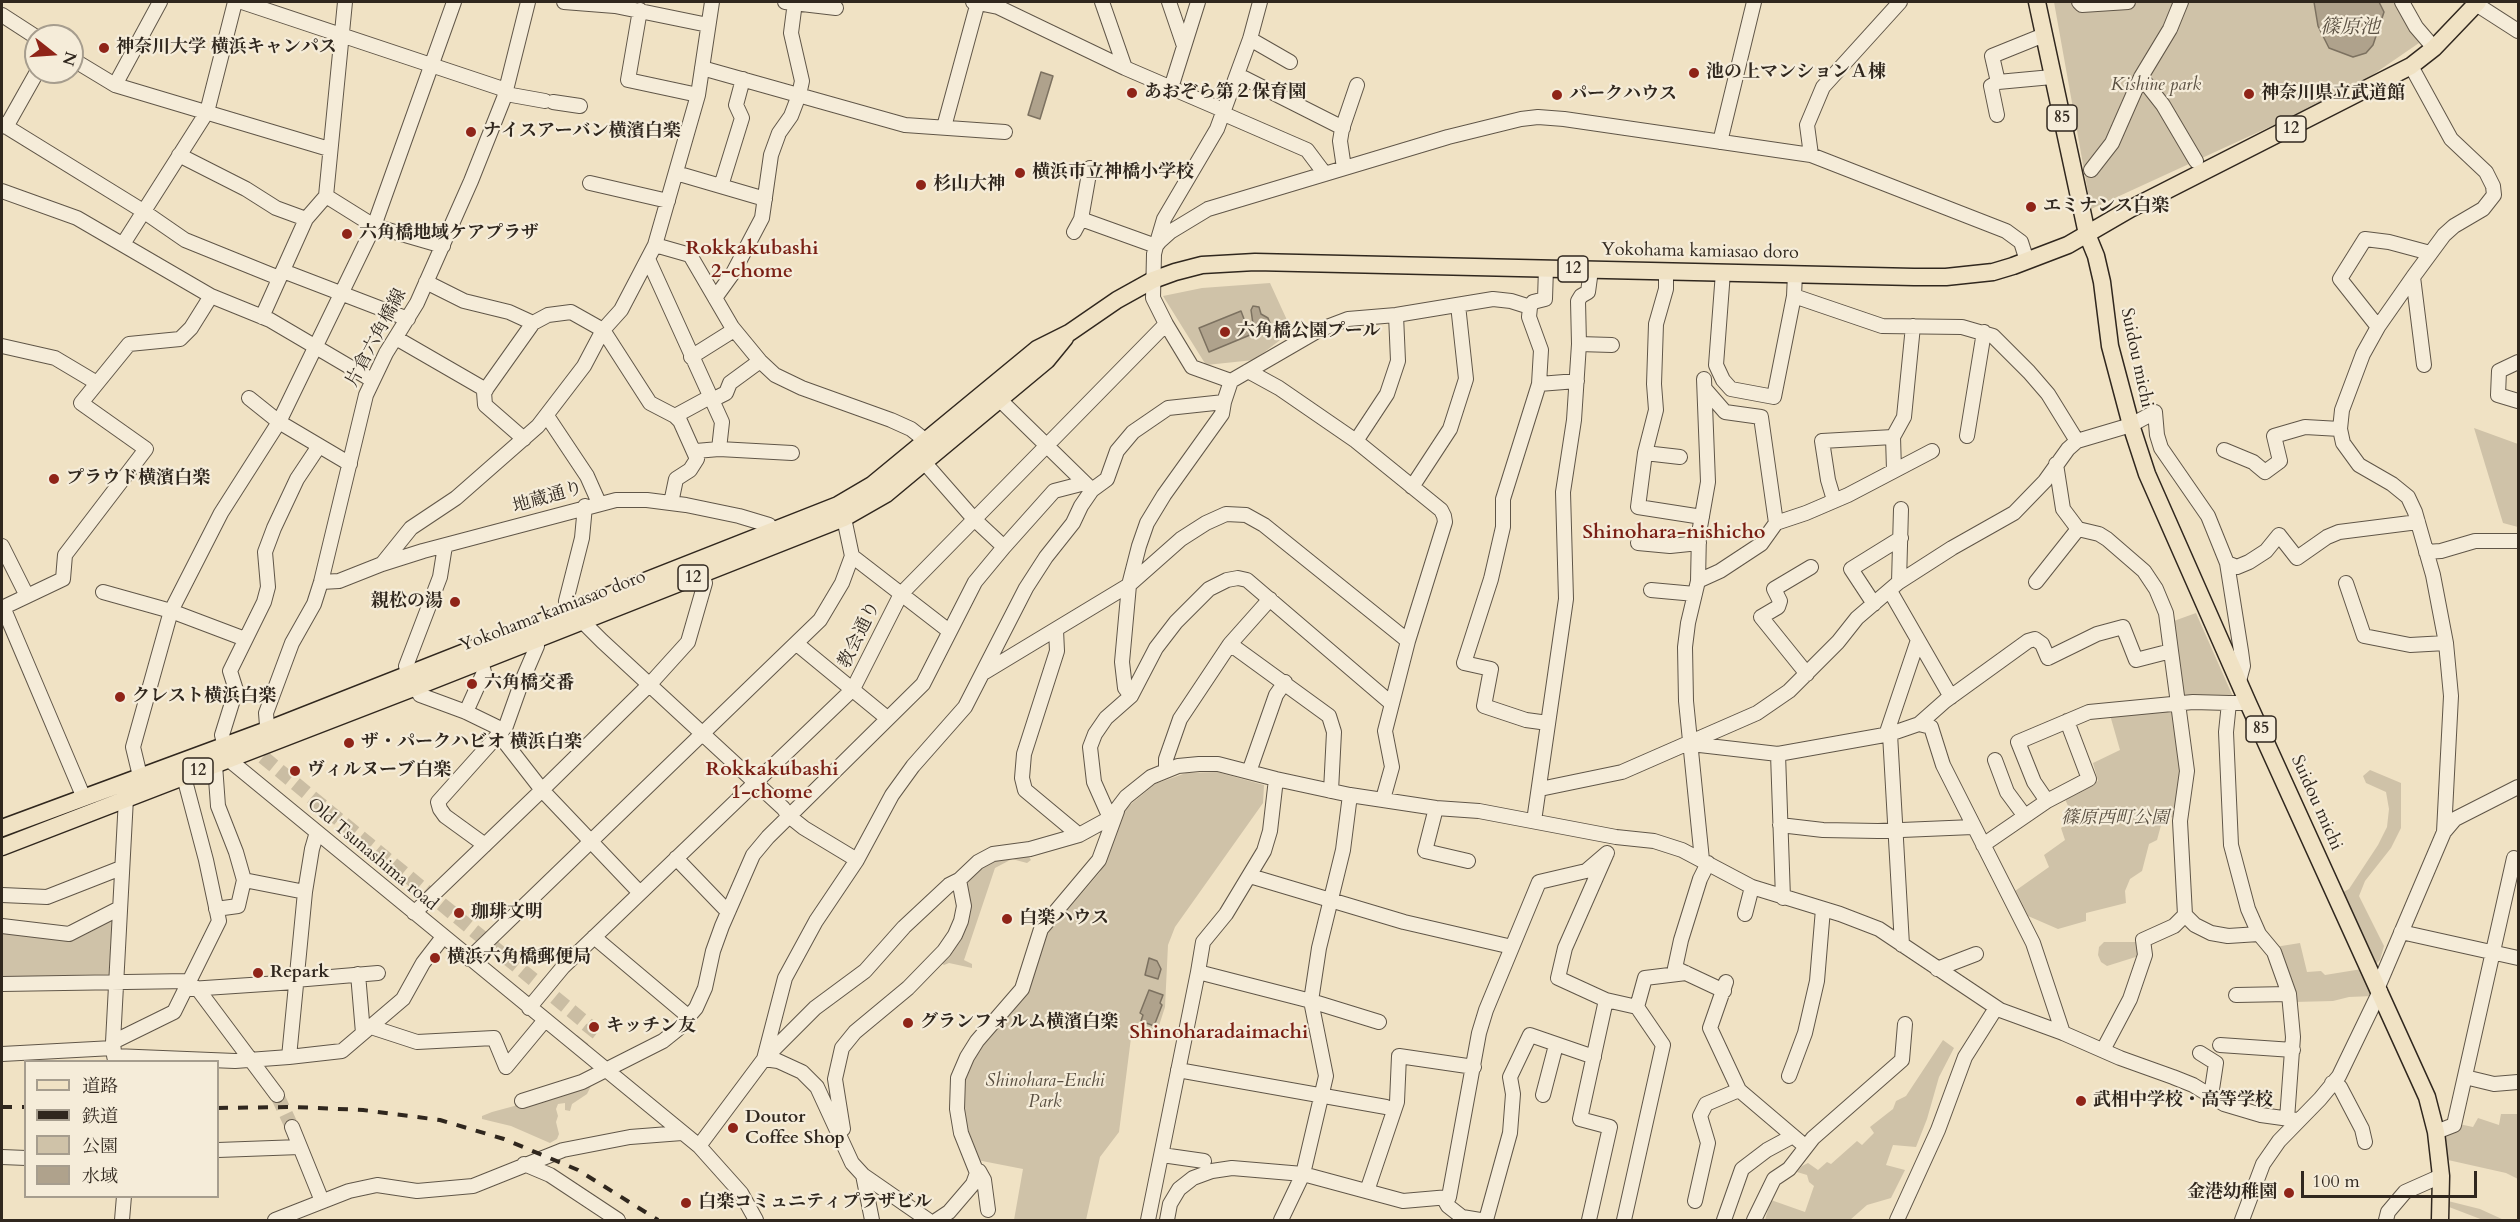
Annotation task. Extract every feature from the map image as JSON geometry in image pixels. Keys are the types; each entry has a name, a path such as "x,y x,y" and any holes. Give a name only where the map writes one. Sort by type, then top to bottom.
{"main road":[{"name":"85","path":"2037,2 2087,234"},
{"name":"12","path":"2087,234 2130,209 2412,66 2434,48 2477,3"},
{"name":"Yokohama kamiasao doro","path":"413,680 481,662 535,640 580,615 702,575 838,505 857,494 926,441 1037,349 1069,333 1117,300 1153,280 1202,265 1256,262 1946,277 1993,272 2068,245 2087,234"},
{"name":"Suidou michi","path":"2087,234 2096,256 2110,346 2147,474 2427,1097 2436,1132 2441,1176 2440,1221"},
{"name":"Yokohama kamiasao doro","path":"2,847 184,777 268,737 775,538 844,518 886,494 1047,360 1069,333"},
{"name":"Yokohama kamiasao doro","path":"2,828 140,776 222,757"}],"street":[{"path":"115,85 160,2"},
{"path":"123,244 207,112 235,2"},
{"path":"242,2 506,92 586,107"},
{"path":"262,316 306,219 326,196 345,2"},
{"path":"140,776 133,747 171,611 221,513 279,422 374,226 454,2"},
{"name":"片倉六角橋線","path":"268,737 266,713 292,643 314,604 321,582 366,396 372,380 408,319 443,246 506,92 528,2"},
{"path":"564,2 640,10 708,25"},
{"path":"382,564 411,528 456,498 547,416 584,366 603,330 621,310 655,245 668,201 698,95 712,2"},
{"path":"715,298 733,273 762,218 771,155 779,133 791,116 800,95 802,81 791,33 791,2 836,8"},
{"path":"944,127 976,2 1002,4 1125,68 1307,150 1324,174"},
{"path":"1102,2 1125,68"},
{"path":"1169,2 1184,46"},
{"path":"1171,88 1198,2"},
{"path":"1231,381 1192,367 1153,298 1153,280 1156,246 1164,219 1217,129 1238,75 1260,2"},
{"path":"1720,142 1754,2"},
{"path":"1811,155 1806,125 1823,87 1900,2"},
{"path":"2079,2 2082,5 2128,2"},
{"path":"2091,171 2112,143 2141,77 2170,29 2181,2"},
{"path":"2477,3 2518,31"},
{"path":"2397,4 2434,48"},
{"path":"640,10 628,80 698,95"},
{"path":"2,15 24,29"},
{"path":"1998,82 1992,56 2044,35"},
{"path":"1250,39 1290,62"},
{"path":"84,66 115,85 329,149"},
{"path":"2412,66 2451,139 2486,172 2493,186 2494,195 2483,209 2454,226 2430,253 2378,327 2354,377 2342,410 2340,429 2343,443 2358,465 2392,484 2408,497 2426,552 2446,643 2451,696 2444,832"},
{"path":"702,68 905,125 1005,132"},
{"path":"1238,75 1343,128"},
{"path":"1997,115 1991,86 1998,82 2052,76"},
{"path":"2141,77 2163,105 2196,161"},
{"path":"721,186 742,118 736,105 743,79"},
{"path":"30,84 4,126 143,211 185,240 281,274 342,292 408,319"},
{"path":"1344,168 1340,141 1357,85"},
{"path":"1156,246 1170,232 1208,209 1488,126 1538,117 1811,155 2006,231 2020,242 2027,261"},
{"path":"179,155 246,189 276,208 306,219"},
{"path":"1090,168 1078,226 1156,246"},
{"path":"676,172 765,199"},
{"path":"590,183 668,201"},
{"path":"2,190 77,218 211,296 262,316 372,380"},
{"path":"326,196 374,226 443,246"},
{"path":"2378,327 2340,279 2365,239 2389,242 2430,253"},
{"path":"655,245 690,255 734,330 775,375 800,387 891,420 911,429 926,441"},
{"path":"648,259 722,422 718,449"},
{"path":"1546,268 1545,299 1533,302 1529,317 1541,350 1539,384 1503,499 1503,527 1491,579 1464,663 1491,669 1484,706 1526,720 1548,723"},
{"path":"1534,821 1566,599 1563,492 1574,420 1579,344 1578,301 1588,292 1591,270"},
{"path":"1666,271 1666,289 1656,324 1656,410 1645,453 1638,507 1702,517"},
{"path":"1723,272 1716,365 1723,380 1731,389 1773,397 1794,296 1795,274"},
{"path":"2413,277 2424,364"},
{"path":"426,282 464,301 509,312 533,323"},
{"path":"84,798 2,607 63,579 64,555 146,449 81,404 129,344 180,339 211,296"},
{"path":"1794,296 1882,326 1962,327 1991,332 2041,387 2066,421 2077,441"},
{"path":"1131,696 1125,688 1122,677 1129,585 1147,523 1164,495 1215,428 1222,414 1231,381 1318,330 1348,319 1396,315 1493,299 1511,301 1530,308"},
{"path":"1412,487 1450,429 1466,379 1458,305"},
{"path":"524,439 485,405 486,390 533,323 548,315 572,312 603,330 650,403 675,416 696,451 697,459 690,470 676,479 671,503"},
{"path":"1356,441 1388,394 1398,361 1396,315"},
{"name":"教会通り","path":"529,1008 563,967 853,689 901,594 1166,324"},
{"path":"1894,470 1893,436 1904,417 1913,326"},
{"path":"692,357 734,330"},
{"path":"1967,436 1991,332"},
{"path":"396,338 486,390"},
{"path":"1579,344 1611,345"},
{"path":"2,346 55,358 97,383"},
{"path":"675,416 726,393 730,383 760,361"},
{"path":"2518,362 2499,371 2498,395 2518,401"},
{"path":"1248,370 1279,388 1356,441 1440,510 1445,522 1408,641 1385,731 1392,767 1383,799"},
{"path":"1539,384 1577,381"},
{"path":"1776,523 1761,417 1725,412 1704,384 1708,482 1699,543 1697,588 1685,647 1686,701 1705,861 1675,968 1725,987 1710,1028 1739,1089 1806,1147"},
{"path":"249,398 279,422 350,464"},
{"path":"999,399 1089,487"},
{"path":"522,1101 582,1082 663,1041 689,1017 705,988 713,951 753,855 789,816 923,684 975,582 1004,547 1054,492 1089,487 1107,479 1117,451 1133,432 1151,418 1168,408 1224,402"},
{"path":"1539,789 1622,772 1691,744 1757,713 1789,691 1838,642 1857,618 1894,586 1952,548 2014,513 2045,481 2056,464 2077,441 2131,425 2155,412 2157,435 2162,448 2208,516 2227,563 2241,651 2242,666 2239,681"},
{"path":"547,416 587,476 599,503"},
{"path":"2224,450 2253,462 2265,472 2280,461 2274,436 2305,427 2340,429"},
{"path":"1833,500 1827,480 1822,441 1893,436"},
{"path":"216,909 238,906 243,880 236,852 218,806 222,735 236,690 230,671 264,602 268,587 265,552 274,528 297,479 319,446"},
{"path":"696,451 718,449 792,453"},
{"path":"1651,590 1697,588 1761,543 1776,523 1848,495 1932,451"},
{"path":"1645,453 1680,457"},
{"path":"924,462 975,519 1004,547"},
{"path":"2056,464 2063,509 2078,529 2099,534 2107,539 2144,571 2156,589 2166,613 2187,771 2180,821 2185,915 2194,925 2211,933 2228,936 2259,934"},
{"path":"764,1059 785,978 816,921 857,860 892,795 913,766 965,708 1026,588 1046,557 1073,523 1089,487"},
{"name":"地蔵通り","path":"321,582 339,581 382,564 585,506 616,500 671,503 766,523 775,538"},
{"path":"585,506 582,538 566,601 789,816 804,828 857,860"},
{"path":"1901,509 1894,586 1918,640 1951,697"},
{"path":"985,672 1129,585 1181,539 1206,523 1226,514 1246,515 1264,525 1408,641"},
{"path":"469,959 704,735 820,620 842,583 852,556 844,518"},
{"path":"2227,563 2237,567 2249,562 2266,551 2279,535 2296,558 2340,531 2418,522"},
{"path":"2036,582 2078,529"},
{"path":"1874,604 1851,569 1900,538"},
{"path":"2426,552 2475,541 2518,541"},
{"path":"1638,543 1670,546 1699,543"},
{"path":"2,546 27,596"},
{"path":"445,546 440,577 406,666 420,695 466,712 501,733 543,790 640,893"},
{"path":"852,556 949,631"},
{"path":"1807,674 1761,617 1778,607 1780,601 1774,589 1811,567"},
{"path":"414,913 543,790 650,684 688,642 705,583 702,575"},
{"path":"1114,814 1094,782 1090,747 1095,735 1106,718 1131,696 1163,638 1209,590 1227,580 1243,579 1270,599 1392,704"},
{"path":"2346,583 2364,636 2410,645 2446,643"},
{"path":"103,592 171,611 245,639"},
{"path":"1166,769 1166,759 1180,719 1230,644 1270,599"},
{"path":"1691,744 1778,754 1888,735 1919,724 1951,697 2028,641 2035,639 2042,644 2048,658 2097,634 2123,627 2136,660 2171,651"},
{"path":"1056,630 1057,651 1024,754 1022,778 1025,790 1078,835"},
{"path":"485,845 445,816 438,802 501,733 537,646 535,640"},
{"path":"1902,945 1888,735 1918,640"},
{"path":"797,644 887,718"},
{"path":"1230,644 1327,712 1334,732 1331,791"},
{"path":"466,712 484,672 481,662"},
{"path":"1249,772 1276,694 1285,682"},
{"path":"2047,801 2034,782 2018,742 2089,712 2177,703 2248,703"},
{"path":"2229,703 2226,732 2230,845 2248,909 2259,934 2274,952 2289,994 2293,1050 2292,1119"},
{"path":"1983,845 2011,827 2024,815 2090,779 2067,721"},
{"path":"1919,724 1931,727 1943,765 2033,943 2063,1033"},
{"path":"1778,754 1783,898"},
{"name":"Old Tsunashima road","path":"222,757 317,832 699,1146 741,1193 756,1221"},
{"path":"1995,760 2007,792 2024,815"},
{"path":"937,1221 973,1184 977,1173 961,1133 957,1108 958,1078 967,1057 1022,989 1041,929 1099,860 1114,814 1126,797 1151,777 1178,766 1218,764 1350,795 1436,808 1479,811 1616,837 1654,841 1682,850 1752,887 1879,929 1996,1008 2173,1077 2243,1111 2292,1119"},
{"path":"114,1052 174,1012 191,986 219,921 184,777"},
{"path":"1148,1221 1203,942 1226,914 1263,851 1270,831 1276,779"},
{"path":"2242,1221 2263,1164 2292,1119 2320,1099 2350,1057 2444,832 2456,819 2518,787"},
{"path":"1281,1221 1303,1174 1326,1076 1311,1001 1319,948 1343,850 1350,795"},
{"path":"114,1052 118,909 126,798"},
{"path":"1436,808 1425,851 1468,861"},
{"path":"699,1146 764,1059 814,1008 865,971 904,927 949,885 959,880 978,862 993,854 1030,849 1078,835 1114,814"},
{"path":"1780,825 1823,830 1896,831 1973,827"},
{"path":"289,1057 304,892 317,832"},
{"path":"1616,837 1565,948 1558,978 1606,1000 1637,1007 1663,1045 1624,1221"},
{"path":"1167,1221 1170,1204 1179,1189 1193,1178 1212,1171 1232,1168 1303,1174 1403,1201 1449,1197 1486,1010 1539,882 1586,871 1607,853"},
{"path":"676,858 728,912"},
{"path":"2436,1132 2454,1125 2514,858"},
{"path":"2,895 47,897 121,868"},
{"path":"1250,876 1404,922 1512,947"},
{"path":"243,880 304,892"},
{"path":"846,1147 835,1079 842,1048 855,1032 908,988 944,951 961,921 964,906 959,880"},
{"path":"1745,914 1752,887"},
{"path":"2,926 69,934 118,909"},
{"path":"1789,1076 1805,1033 1817,981 1823,909"},
{"path":"2103,1050 2130,999 2145,955 2143,940 2174,926 2185,915"},
{"path":"2401,932 2518,958"},
{"path":"2,1054 114,1052 249,1060 337,1053 403,999 423,963 443,937"},
{"path":"594,937 689,1017"},
{"path":"1937,969 1976,954"},
{"path":"1198,972 1311,1001 1379,1022"},
{"path":"2,984 115,982 191,986 295,981 378,973"},
{"path":"1637,1007 1645,978 1686,973"},
{"path":"358,974 367,1030"},
{"path":"191,986 277,1095"},
{"path":"2236,995 2289,994"},
{"path":"1589,1221 1610,1127 1580,1119 1606,1000"},
{"path":"1897,1221 1938,1130 1965,1057 1996,1008"},
{"path":"367,1030 417,1042 494,1038 506,1067 545,1020"},
{"path":"1754,1221 1774,1179 1790,1169 1813,1138 1902,1060 1905,1024"},
{"path":"1486,1221 1510,1133 1513,1094 1510,1077 1530,1035 1594,1057"},
{"path":"1543,1095 1556,1045"},
{"path":"2220,1045 2293,1050"},
{"path":"2200,1053 2216,1063 2211,1096"},
{"path":"1368,1191 1397,1102 1399,1056 1474,1067"},
{"path":"764,1059 778,1061 810,1080 817,1087 852,1163 863,1175 928,1221"},
{"path":"1178,1070 1386,1107"},
{"path":"2465,1077 2494,1084 2518,1082"},
{"path":"2332,1083 2340,1087 2362,1129 2365,1142"},
{"path":"1695,1201 1708,1143 1700,1116 1706,1104 1739,1089"},
{"path":"292,1127 322,1201"},
{"path":"274,1221 349,1191 377,1185 417,1191 472,1186 562,1150 607,1141 682,1133"},
{"path":"1724,1221 1742,1169 1767,1150 1793,1136"},
{"path":"219,1150 300,1147"},
{"path":"1162,1155 1204,1161"},
{"path":"2,1157 24,1158"},
{"path":"524,1164 550,1175 618,1221"},
{"path":"979,1171 984,1180 988,1210"},
{"path":"863,1175 872,1221"},
{"path":"2386,1221 2388,1212 2405,1192 2441,1176"},
{"path":"122,1221 124,1198"},
{"path":"1444,1199 1448,1206 1462,1217 1480,1221"}],"green space":[{"name":"Kishine park","path":"2054,2 2396,2 2419,43 2352,89 2091,209"},
{"path":"1270,283 1292,331 1254,360 1206,365 1163,296 1202,288"},
{"path":"2474,428 2518,444 2518,527 2503,523"},
{"path":"2196,613 2234,699 2181,698 2171,622"},
{"name":"篠原西町公園","path":"2174,708 2181,771 2175,817 2163,818 2157,840 2149,844 2142,871 2130,879 2125,891 2126,903 2086,913 2086,921 2058,929 2028,916 2015,891 2049,867 2044,855 2065,840 2061,828 2074,820 2065,799 2098,781 2093,763 2120,750 2110,715"},
{"path":"2370,770 2401,783 2401,828 2391,848 2365,881 2359,896 2384,946 2380,960 2376,964 2343,892 2349,889 2387,827 2389,809 2386,792 2366,783 2363,776"},
{"name":"Shinohara-Enchi Park","path":"1217,772 1264,785 1263,803 1175,927 1168,945 1165,1007 1155,1038 1132,1030 1119,1132 1100,1157 1086,1220 1014,1220 1023,1169 977,1160 962,1119 963,1079 983,1043 1027,988 1047,934 1100,872 1125,809 1155,784 1186,773"},
{"path":"1027,853 1031,860 1027,863 1012,859 995,868 964,960 972,964 972,968 949,963 944,965 940,962 955,942 963,881 988,861"},
{"path":"109,918 112,921 109,974 2,977 2,930 71,938"},
{"path":"2104,942 2139,942 2142,955 2107,966 2101,962 2098,955 2099,947"},
{"path":"2300,943 2307,972 2321,971 2325,975 2362,969 2373,996 2349,997 2333,1001 2294,1002 2275,947"},
{"path":"1943,1040 1954,1048 1939,1077 1916,1147 1893,1145 1886,1165 1905,1170 1891,1198 1867,1205 1850,1220 1765,1220 1771,1200 1805,1212 1814,1186 1809,1182 1807,1175 1797,1172 1808,1163 1818,1170 1827,1162 1831,1164 1857,1141 1862,1145 1874,1133 1870,1127 1893,1109 1896,1101 1906,1096"},
{"path":"588,1083 591,1086 587,1094 572,1104 570,1111 565,1110 565,1103 558,1104 556,1122 559,1134 557,1139 550,1143 511,1126 482,1119 482,1116 492,1112 518,1105 526,1108 529,1104"},
{"path":"2501,1114 2518,1114 2518,1179 2506,1173 2448,1160 2444,1132 2459,1124 2473,1127 2478,1118 2499,1125"},
{"path":"2448,1201 2480,1209 2504,1220 2483,1220 2449,1207"}],"water":[{"name":"篠原池","path":"2314,2 2379,2 2384,12 2373,45 2366,53 2353,57 2329,48 2318,26"},
{"path":"1041,72 1053,76 1040,119 1028,115"},
{"path":"1253,306 1259,307 1261,314 1268,318 1270,323 1268,329 1259,330 1253,324 1251,310"},
{"name":"六角橋公園プール","path":"1241,311 1250,335 1209,352 1199,328"},
{"path":"1149,958 1157,961 1161,969 1158,979 1145,975"},
{"path":"1149,990 1163,995 1160,1003 1162,1005 1154,1026 1141,1021 1143,1015 1140,1013"}],"tunnel":[{"path":"263,757 592,1028 578,1046"},
{"path":"277,1095 292,1127"}],"railway":[{"path":"2,1107 24,1107"},
{"path":"219,1108 295,1107 363,1110 440,1120 504,1139 578,1170 658,1220"}],"place":[{"name":"神奈川大学 横浜キャンパス","path":"104,48"},
{"name":"池の上マンションＡ棟","path":"1694,73"},
{"name":"あおぞら第２保育園","path":"1132,93"},
{"name":"神奈川県立武道館","path":"2249,94"},
{"name":"パークハウス","path":"1557,95"},
{"name":"ナイスアーバン横濱白楽","path":"471,132"},
{"name":"横浜市立神橋小学校","path":"1020,173"},
{"name":"杉山大神","path":"921,185"},
{"name":"エミナンス白楽","path":"2031,207"},
{"name":"六角橋地域ケアプラザ","path":"347,234"},
{"name":"六角橋公園プール","path":"1225,332"},
{"name":"プラウド横濱白楽","path":"54,479"},
{"name":"親松の湯","path":"455,602"},
{"name":"六角橋交番","path":"472,684"},
{"name":"クレスト横浜白楽","path":"120,697"},
{"name":"ザ・パークハビオ 横浜白楽","path":"349,743"},
{"name":"ヴィルヌーブ白楽","path":"295,771"},
{"name":"珈琲文明","path":"459,913"},
{"name":"白楽ハウス","path":"1007,919"},
{"name":"横浜六角橋郵便局","path":"435,958"},
{"name":"Repark","path":"258,973"},
{"name":"グランフォルム横濱白楽","path":"908,1023"},
{"name":"キッチン友","path":"594,1027"},
{"name":"武相中学校・高等学校","path":"2081,1101"},
{"name":"Doutor Coffee Shop","path":"733,1128"},
{"name":"金港幼稚園","path":"2289,1193"},
{"name":"白楽コミュニティプラザビル","path":"686,1203"}],"district":[{"name":"Rokkakubashi 2-chome","path":"752,260"},
{"name":"Shinohara-nishicho","path":"1674,533"},
{"name":"Rokkakubashi 1-chome","path":"772,782"},
{"name":"Shinoharadaimachi","path":"1219,1033"}]}
